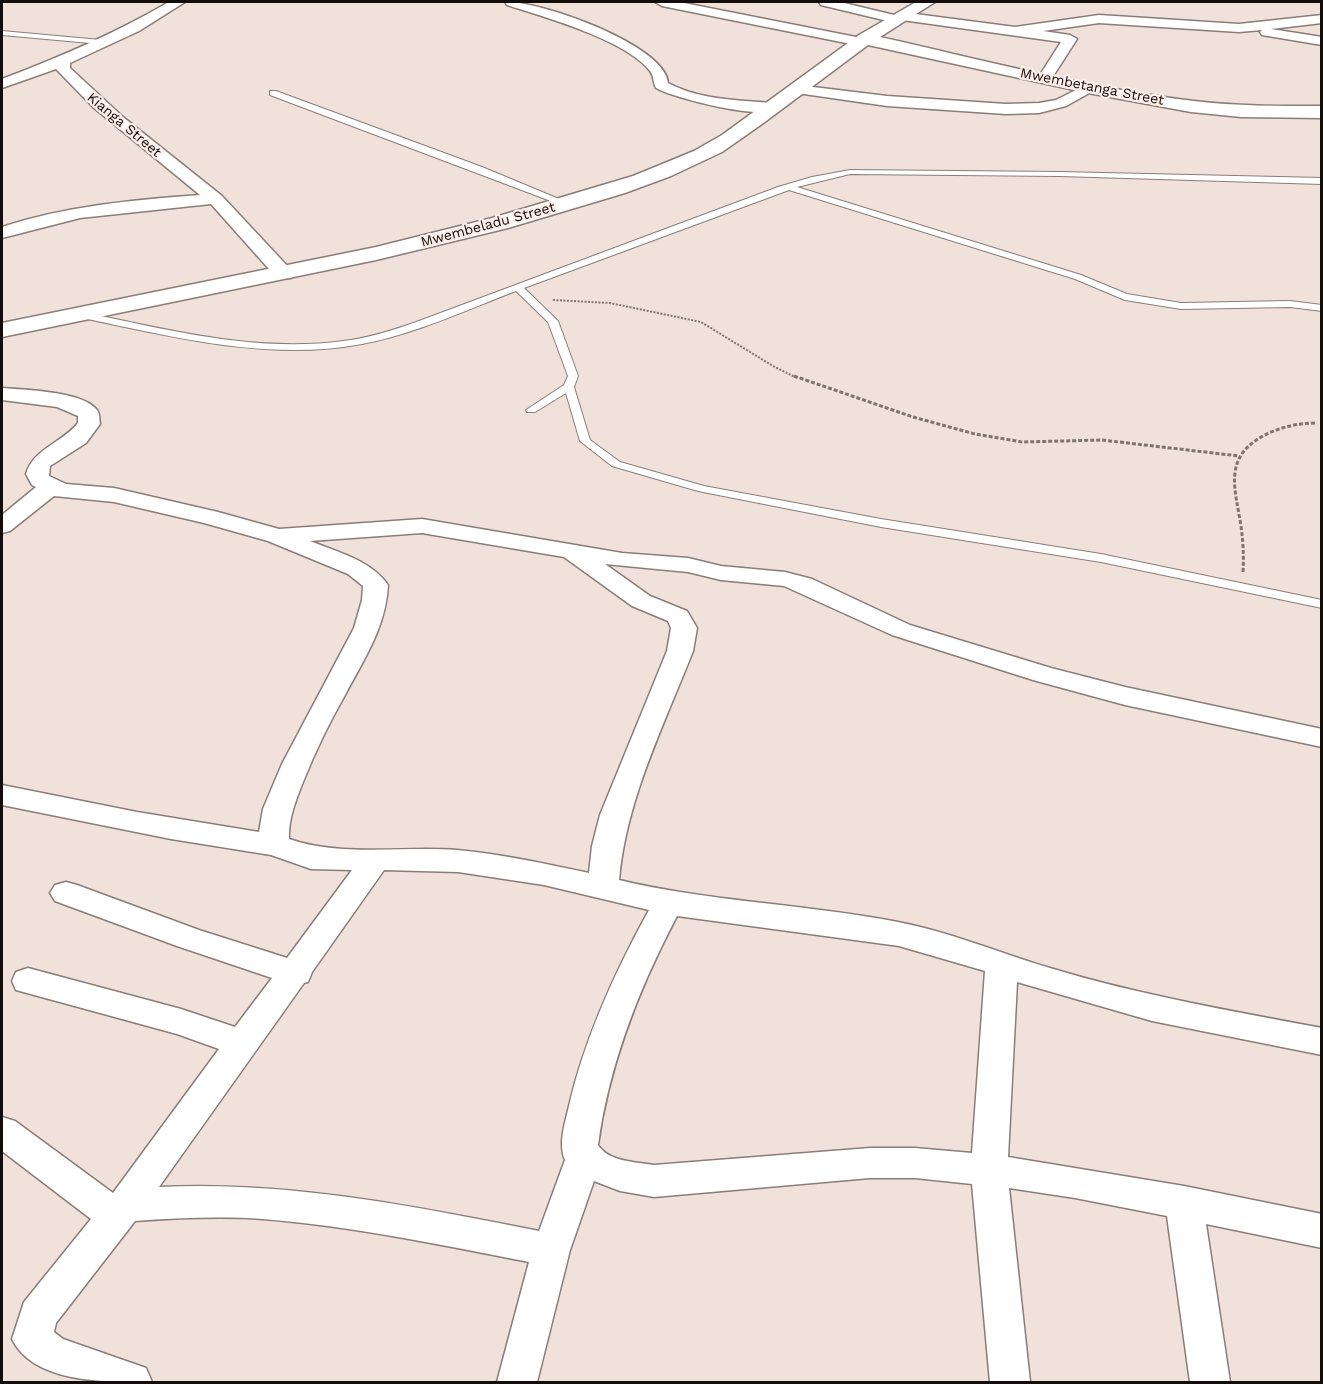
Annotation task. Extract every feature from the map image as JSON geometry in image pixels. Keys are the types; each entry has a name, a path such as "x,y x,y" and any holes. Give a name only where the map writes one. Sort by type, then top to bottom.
{"street":[{"path":"2,84 63,61 134,28 178,2"},
{"path":"512,2 588,28 630,50 649,61 660,73 661,86 668,90 703,98 772,108"},
{"path":"662,2 863,41"},
{"path":"826,2 898,18 1070,39 1045,78"},
{"name":"Mwembeladu Street","path":"2,330 284,274 447,237 567,204 636,182 688,162 738,134 863,41 927,2"},
{"path":"1017,31 1099,19 1239,28 1322,41"},
{"path":"1239,28 1322,19"},
{"name":"Mwembetanga Street","path":"863,41 1088,88 1200,107 1241,111 1322,112"},
{"name":"Kianga Street","path":"63,61 63,69 104,111 214,199 246,228 284,274"},
{"path":"2,67 37,71"},
{"path":"797,89 888,101 1006,109 1039,108 1061,103 1088,88"},
{"path":"2,233 80,211 214,199"},
{"path":"2,394 66,403 79,406 88,413 89,424 78,438 40,463 37,474 40,480 61,491 114,495 210,517 276,536 357,569 376,585 376,600 371,623 311,731 289,780 272,826 274,845"},
{"path":"2,526 52,486"},
{"path":"276,536 422,526 622,560 688,565 722,573 785,579 803,584 901,630 1042,674 1125,696 1322,738"},
{"path":"570,551 641,601 678,616 684,628 680,651 615,815 607,846 603,888"},
{"path":"2,795 142,825 274,845 311,858 458,861 544,874 668,903 899,934 1048,980 1152,1008 1322,1042"},
{"path":"128,1382 50,1353 32,1339 38,1315 121,1211 296,973 377,858"},
{"path":"66,893 188,938 296,973"},
{"path":"668,903 621,995 600,1056 579,1151 592,1165 620,1175 654,1181 870,1163 915,1163 1075,1182 1322,1231"},
{"path":"1002,964 989,1170 1010,1383"},
{"path":"28,981 181,1022 244,1044"},
{"path":"2,1132 121,1211 189,1201 261,1203 320,1209 432,1227 551,1250"},
{"path":"517,1383 551,1250 585,1156"},
{"path":"1184,1202 1210,1383"}],"lane":[{"path":"2,33 101,42"},
{"path":"273,93 567,204"},
{"path":"78,314 226,341 270,346 322,346 391,335 789,187 828,175 872,172 1322,181"},
{"path":"789,187 1078,276 1125,297 1180,306 1290,304 1322,308"},
{"path":"518,287 534,300 553,321 560,337 573,376 569,387 585,441 616,464 702,489 881,523 1101,558 1322,604"},
{"path":"531,410 569,387"}],"path":[{"path":"534,300 610,303 691,319 717,330 773,366 804,381 913,417 975,434 1022,442 1114,441 1239,456"},
{"path":"1242,588 1240,524 1233,475 1241,450 1254,440 1294,423 1317,423"}]}
